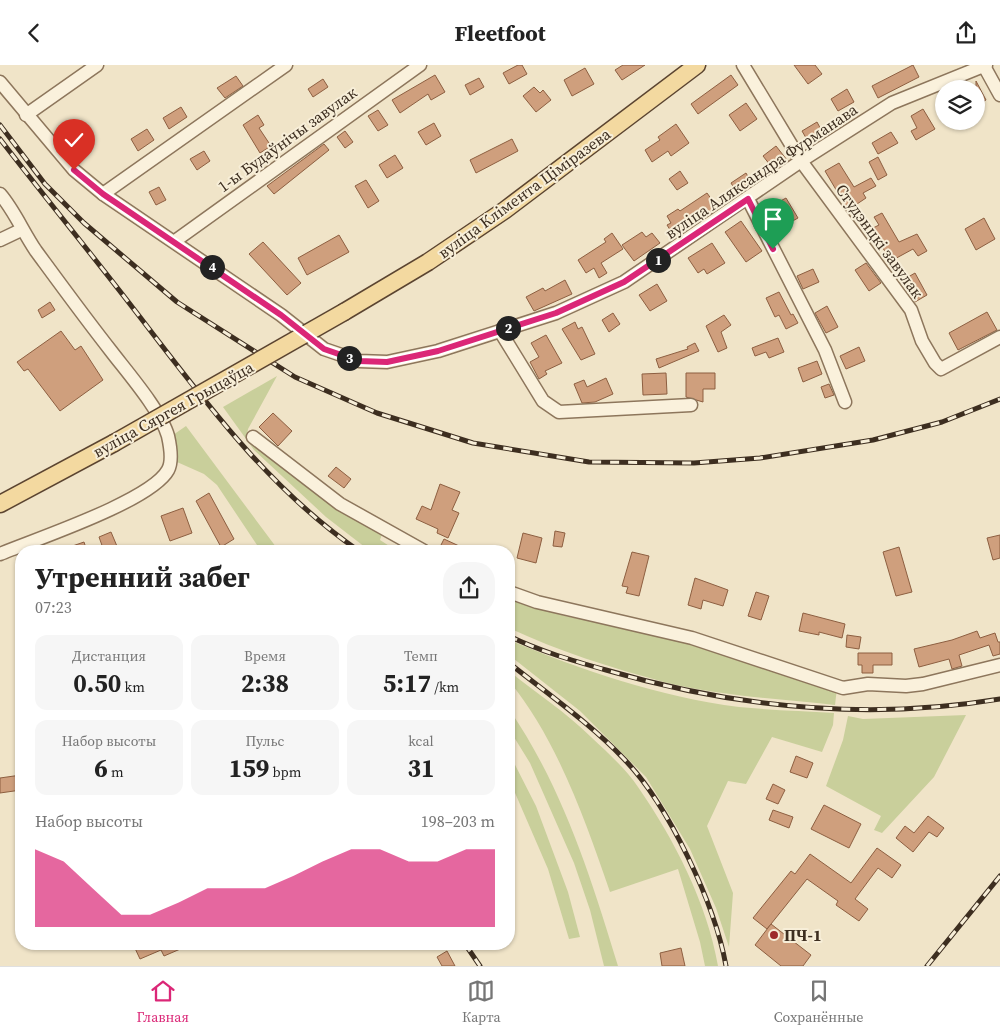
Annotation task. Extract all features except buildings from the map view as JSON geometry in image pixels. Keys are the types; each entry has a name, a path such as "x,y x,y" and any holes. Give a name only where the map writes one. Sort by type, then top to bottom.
{"main road":[{"name":"вуліца Клімента Ціміразева","path":"344,312 428,262 505,210 697,65"},
{"name":"вуліца Сяргея Грыцаўца","path":"0,504 114,443 344,312"}],"street":[{"path":"26,115 97,65"},
{"path":"103,194 286,65"},
{"name":"1-ы Будаўнічы завулак","path":"175,241 420,65"},
{"name":"Студэнцкі завулак","path":"743,65 801,161 911,310 922,341 935,363 941,369 1000,337"},
{"path":"985,65 1000,95"},
{"name":"вуліца Аляксандра Фурманава","path":"0,82 74,170 103,194 175,241 281,315 324,349 359,361 395,360 438,351 556,313 624,282 801,161 892,103 985,65"},
{"path":"0,194 9,204 21,231 76,307 145,395 168,435 171,458 168,470 149,487 121,505 22,545"},
{"path":"748,199 825,350 846,402"},
{"path":"0,239 21,231"},
{"path":"500,331 542,401 559,412 691,405"},
{"path":"253,437 340,504 413,545"},
{"path":"0,554 15,548"},
{"path":"515,594 537,602 692,638 843,688 868,684 906,686 923,684 1000,665"}],"green space":[{"path":"277,376 248,429 247,436 337,510 382,534 380,540 388,545 362,545 326,517 254,450 223,407"},
{"path":"186,426 275,545 257,545 217,485 204,474 177,462 173,435"},
{"path":"515,602 565,616 691,642 837,688 835,705 750,697 685,687 605,665 515,631"},
{"path":"515,642 593,672 680,697 739,707 834,713 833,725 822,752 772,737 746,784 728,781 707,826 733,893 729,947 716,908 690,849 646,777 580,711 515,660"},
{"path":"515,676 582,728 616,761 638,787 664,828 687,872 706,919 718,966 705,966 700,942 678,869 610,892 580,810 556,755 515,689"},
{"path":"966,715 934,777 882,833 874,830 881,816 826,786 843,740 848,716 863,719"},
{"path":"515,718 545,769 560,801 586,866 618,966 604,966 590,910 574,863 530,763 515,739"},
{"path":"515,765 536,806 568,892 580,937 569,939 548,869 515,793"}],"railway":[{"path":"0,125 45,184 84,223 177,302 295,377 377,413 473,443 589,462 694,463 760,458 873,440 942,422 1000,399"},
{"path":"0,139 237,439 294,498 325,526 351,545"},
{"path":"515,639 569,659 654,683 752,701 801,707 901,709 950,706 1000,699"},
{"path":"515,668 598,734 625,760 642,780 658,803 688,857 712,914 726,966"},
{"path":"927,966 1000,876"},
{"path":"469,950 480,966"}],"place":[{"name":"ПЧ-1","path":"774,935"}],"route":[{"path":"74,170 103,194 175,241 281,315 324,349 359,361 387,362 438,351 556,313 624,282 748,199 773,249"}]}
